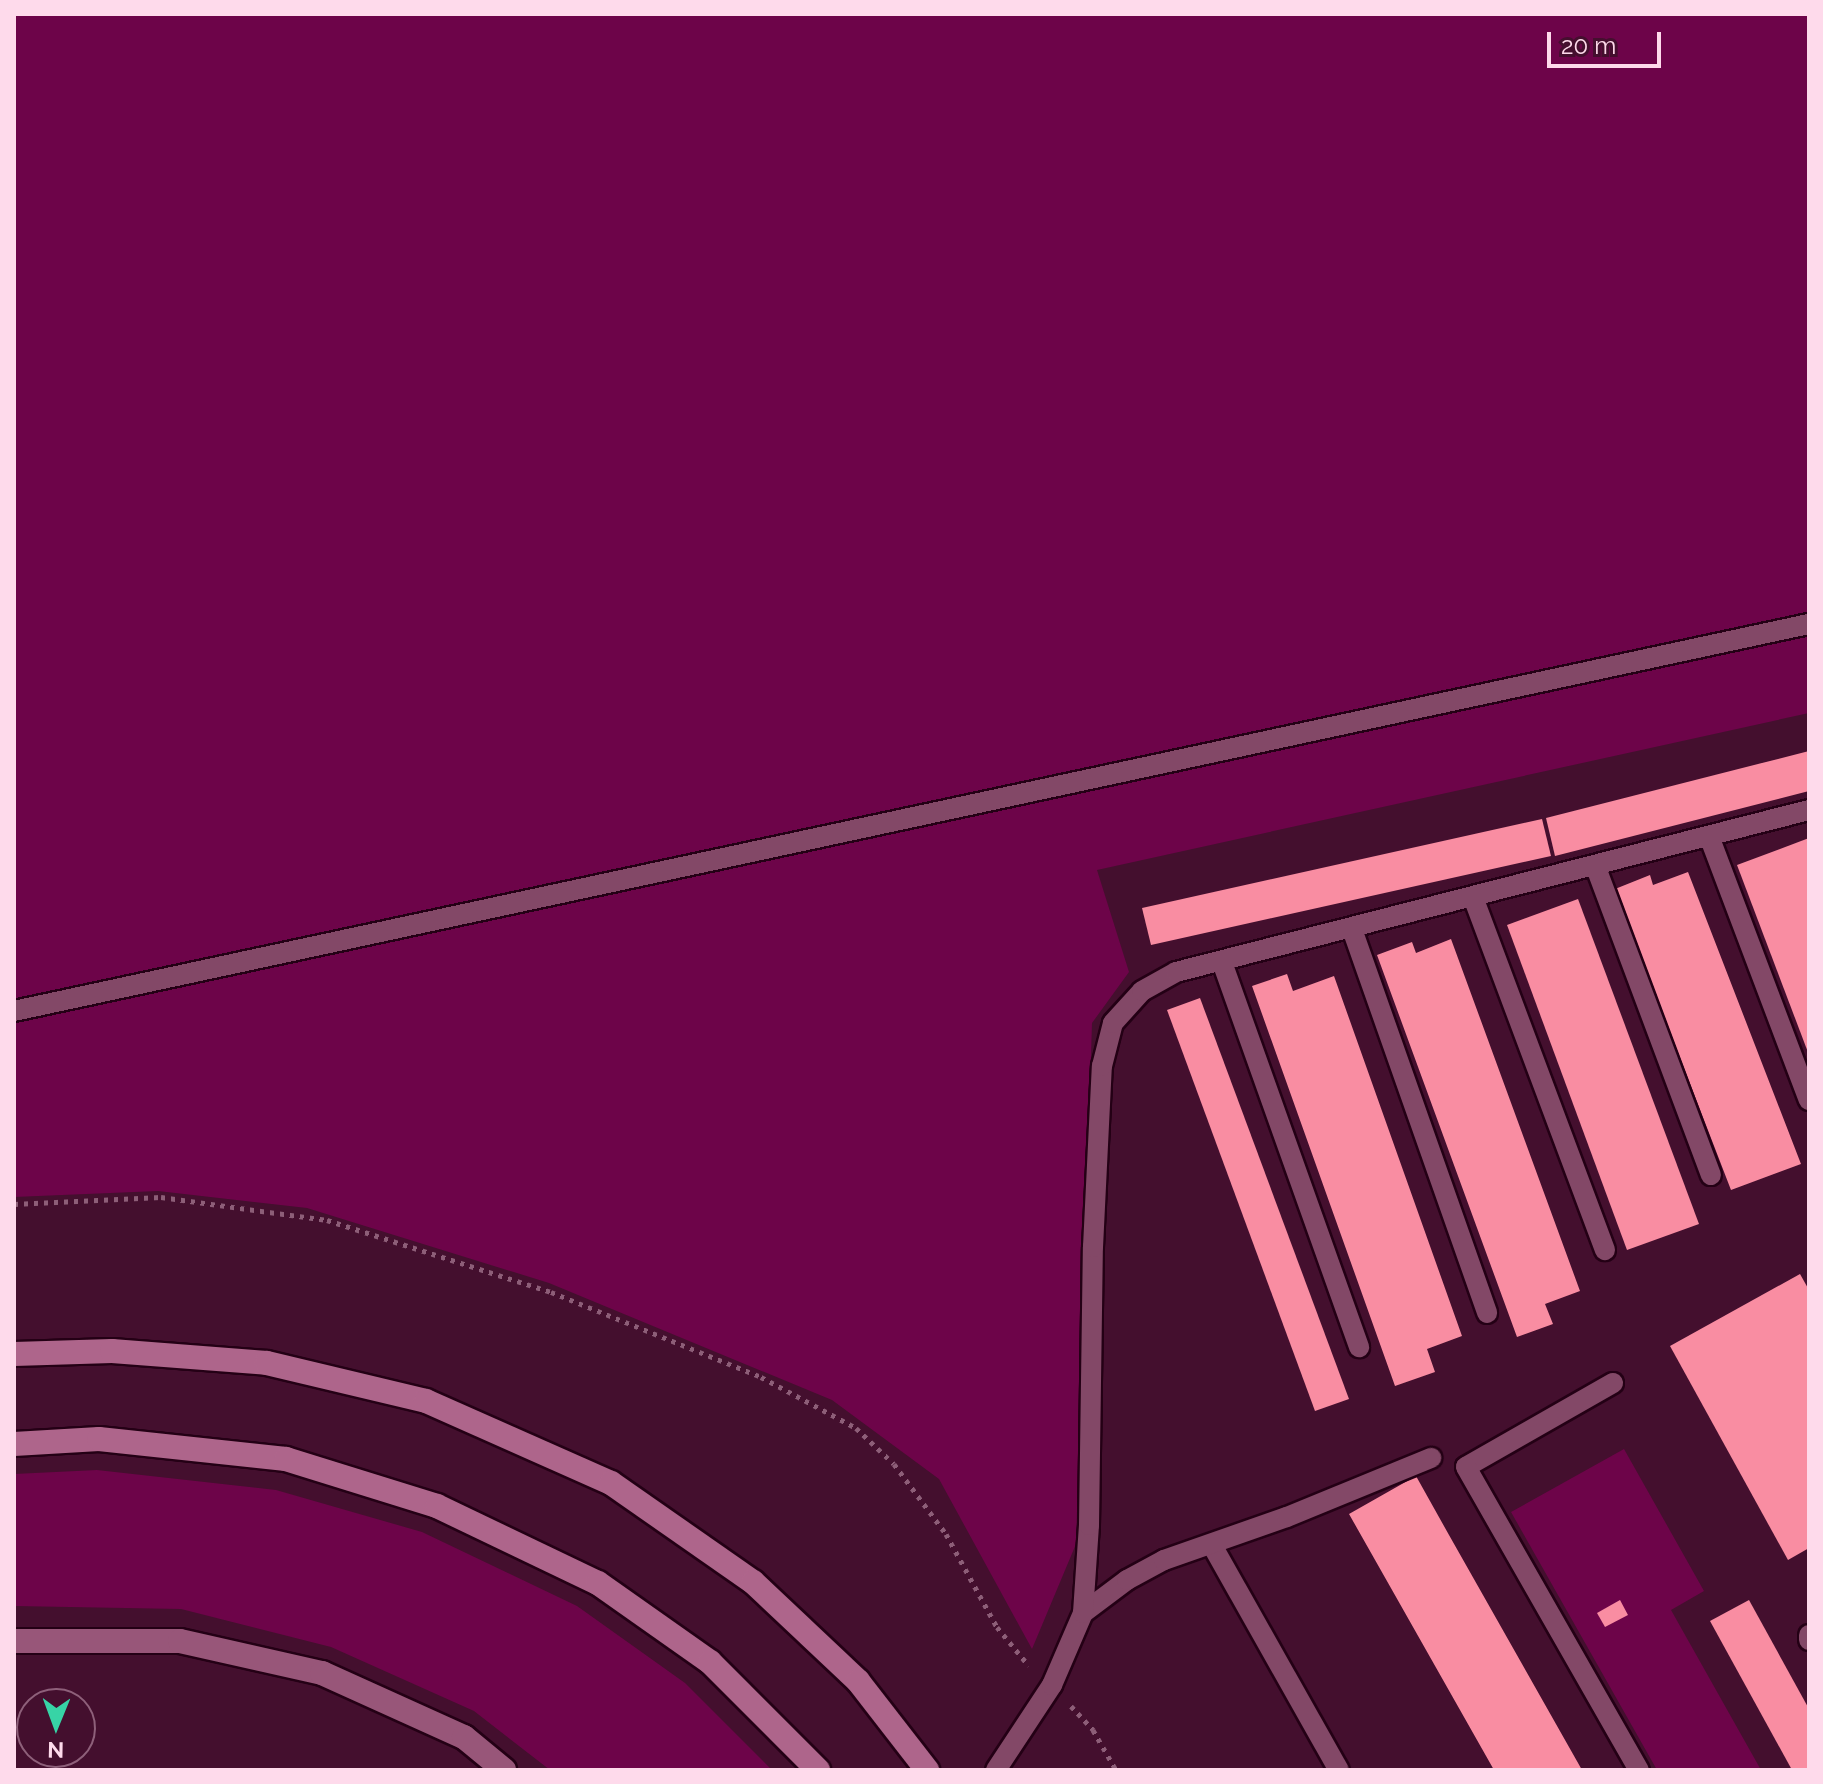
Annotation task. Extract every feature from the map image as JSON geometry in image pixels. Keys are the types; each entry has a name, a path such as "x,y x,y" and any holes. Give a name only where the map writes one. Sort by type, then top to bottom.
{"main road":[{"path":"14,1354 112,1351 267,1363 426,1401 611,1483 753,1582 858,1681 927,1770"},
{"path":"14,1444 99,1439 286,1459 437,1506 598,1583 710,1662 818,1770"},
{"path":"14,1641 180,1641 322,1673 464,1737 504,1770"}],"lane":[{"path":"14,1011 1809,624"},
{"path":"996,1770 1052,1685 1083,1613 1089,1525 1093,1247 1102,1066 1113,1023 1142,991 1176,972 1809,810"},
{"path":"1709,836 1809,1100"},
{"path":"1595,865 1711,1175"},
{"path":"1473,897 1605,1250"},
{"path":"1352,929 1487,1313"},
{"path":"1222,962 1359,1347"},
{"path":"1613,1383 1466,1467 1639,1770"},
{"path":"1083,1613 1127,1580 1164,1560 1212,1545 1431,1458"},
{"path":"1212,1545 1339,1770"}],"path":[{"path":"14,1204 161,1197 327,1220 551,1292 761,1377 856,1428 894,1464 946,1534 997,1627 1026,1664 1052,1685 1093,1730 1116,1770"}],"shaded area":[{"path":"14,14 1809,14 1809,713 1097,870 1129,972 1092,1023 1076,1544 1032,1649 939,1479 832,1400 549,1283 307,1208 158,1191 14,1197"},
{"path":"1624,1449 1704,1591 1671,1610 1761,1770 1657,1770 1511,1512"},
{"path":"97,1470 276,1490 422,1532 577,1606 685,1683 772,1770 550,1770 474,1711 331,1647 181,1609 14,1606 14,1474"}],"building":[{"path":"1809,751 1809,791 1555,856 1546,818"},
{"path":"1542,819 1551,856 1151,945 1142,908"},
{"path":"1809,838 1809,1055 1737,865"},
{"path":"1688,872 1801,1164 1731,1190 1615,889 1650,875 1653,885"},
{"path":"1578,899 1699,1224 1627,1250 1507,925"},
{"path":"1451,939 1580,1291 1545,1304 1553,1324 1517,1337 1377,955 1412,942 1416,953"},
{"path":"1287,974 1293,991 1334,976 1462,1336 1427,1349 1435,1372 1395,1386 1252,986"},
{"path":"1200,998 1349,1399 1315,1411 1167,1010"},
{"path":"1800,1274 1809,1290 1809,1548 1788,1560 1670,1346"},
{"path":"1416,1476 1582,1770 1494,1770 1349,1514"},
{"path":"1620,1600 1628,1615 1605,1627 1597,1613"},
{"path":"1749,1600 1809,1709 1809,1770 1792,1770 1710,1621"}]}
